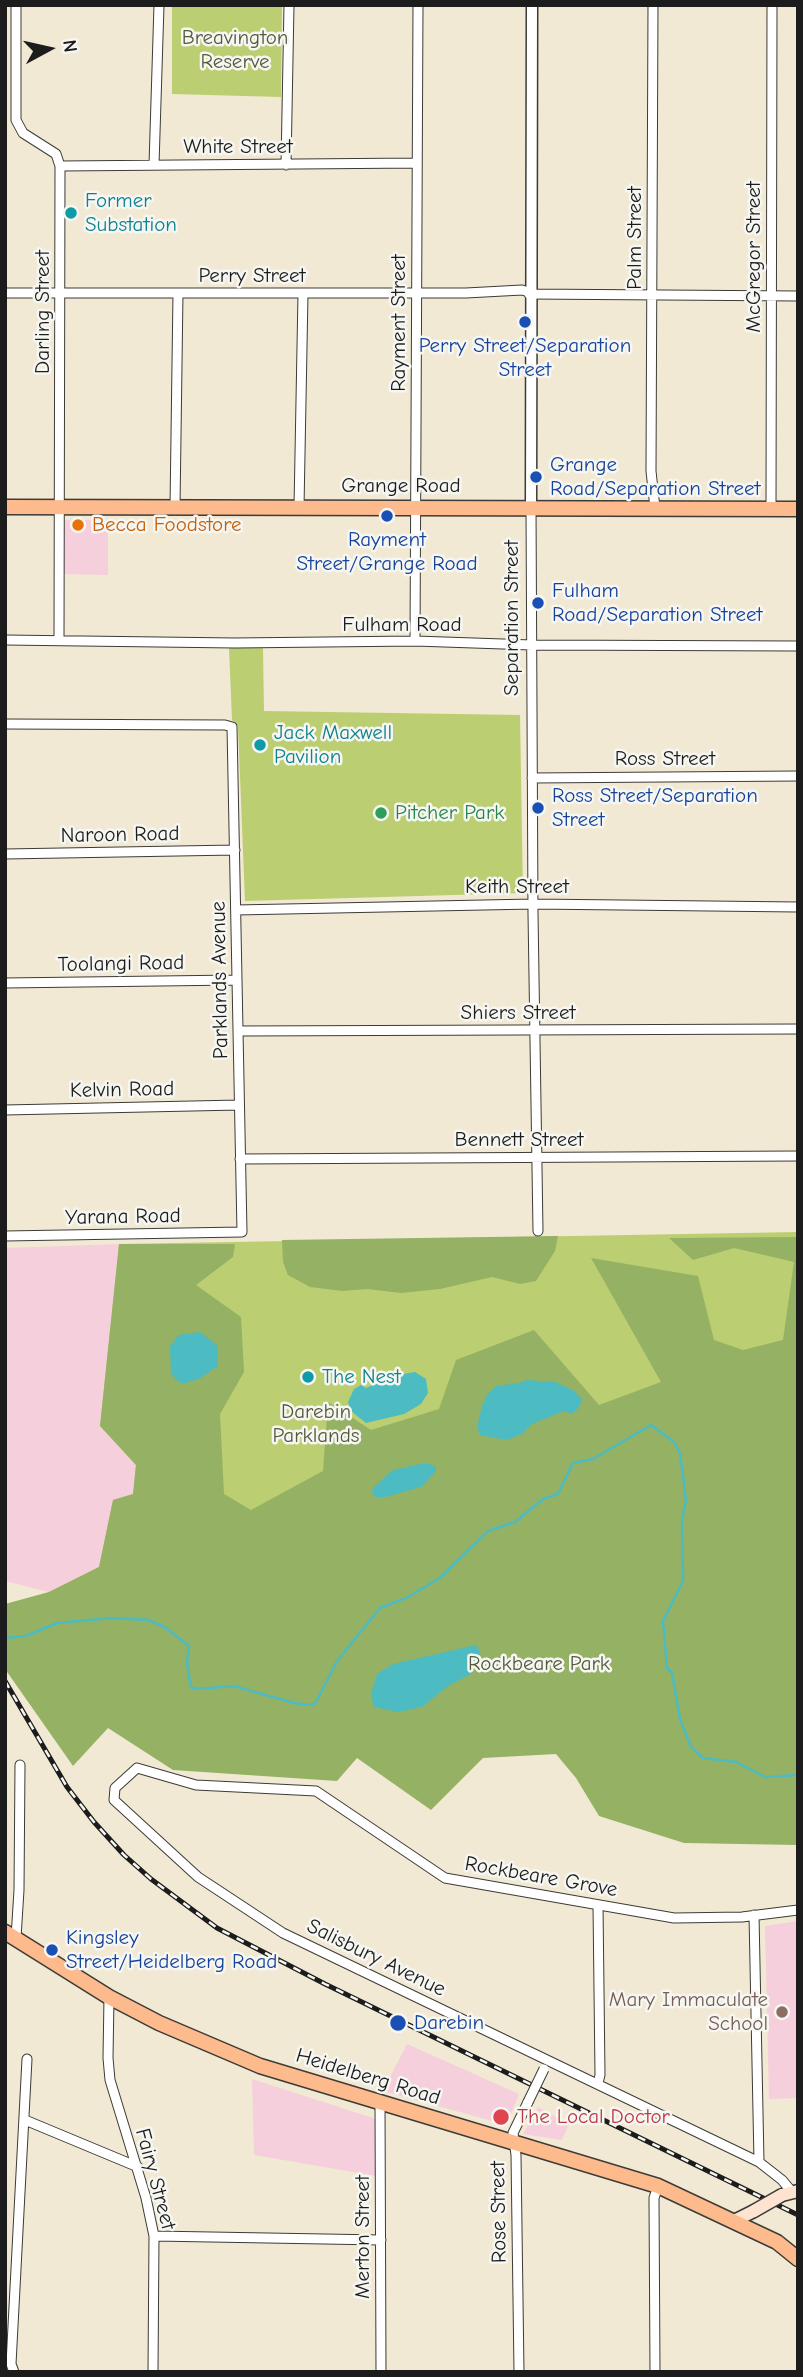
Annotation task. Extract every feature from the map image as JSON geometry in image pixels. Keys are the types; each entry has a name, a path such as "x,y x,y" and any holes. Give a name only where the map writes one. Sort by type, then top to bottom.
{"main road":[{"name":"Grange Road","path":"5,507 798,509"},
{"name":"Heidelberg Road","path":"10,1935 109,1997 159,2023 260,2066 658,2186 736,2220 777,2242 798,2259"},
{"path":"736,2220 791,2193"}],"street":[{"path":"16,5 16,120 23,133 55,154 60,166"},
{"path":"154,165 159,5"},
{"path":"286,165 289,5"},
{"name":"Rayment Street","path":"415,641 418,5"},
{"name":"Separation Street","path":"532,5 532,778 538,1231"},
{"name":"Palm Street","path":"651,508 653,5"},
{"name":"McGregor Street","path":"771,509 772,5"},
{"name":"White Street","path":"60,166 417,163"},
{"name":"Darling Street","path":"59,640 60,166"},
{"name":"Perry Street","path":"5,293 798,296"},
{"path":"175,508 178,293"},
{"path":"299,507 303,294"},
{"name":"Fulham Road","path":"5,640 235,643 415,641 532,645 798,646"},
{"name":"Parklands Avenue","path":"5,724 232,727 242,1233"},
{"name":"Ross Street","path":"532,778 798,776"},
{"name":"Naroon Road","path":"5,854 235,850"},
{"name":"Keith Street","path":"236,910 533,904 798,907"},
{"name":"Toolangi Road","path":"5,983 237,980"},
{"name":"Shiers Street","path":"238,1031 798,1029"},
{"name":"Kelvin Road","path":"5,1110 239,1105"},
{"name":"Bennett Street","path":"240,1159 798,1156"},
{"name":"Yarana Road","path":"5,1236 242,1233"},
{"path":"10,1935 19,1890 20,1765"},
{"name":"Rockbeare Grove","path":"114,1800 115,1788 137,1769 196,1785 316,1791 445,1878 674,1918 754,1916 798,1910"},
{"name":"Salisbury Avenue","path":"114,1800 198,1877 283,1933 546,2065 598,2083 759,2162 782,2180 791,2193"},
{"path":"598,1905 598,2083"},
{"path":"754,1916 759,2162"},
{"name":"Fairy Street","path":"109,1997 110,2080 138,2167 154,2236 153,2372"},
{"path":"14,2372 11,2364 27,2059"},
{"name":"Rose Street","path":"519,2372 516,2152 513,2133 546,2065"},
{"name":"Merton Street","path":"380,2102 382,2372"},
{"path":"25,2120 138,2167"},
{"path":"655,2372 654,2198 658,2186"},
{"path":"154,2236 381,2240"}],"shaded area":[{"path":"64,520 108,520 108,575 63,574"},
{"path":"119,1244 100,1426 137,1465 133,1494 113,1501 99,1567 49,1592 5,1581 5,1248"},
{"name":"Mary Immaculate School","path":"798,1921 798,2098 769,2099 765,1926"},
{"path":"407,2044 519,2094 507,2125 383,2091"},
{"path":"252,2079 376,2119 377,2176 254,2155"},
{"path":"538,2107 569,2124 562,2140 523,2134"}],"green space":[{"name":"Breavington Reserve","path":"172,5 282,5 281,97 172,94"},
{"name":"Pitcher Park","path":"229,648 263,648 264,711 520,715 523,893 245,901 238,726 232,720"},
{"name":"Darebin Parklands","path":"798,1232 798,1764 49,1592 99,1567 113,1500 133,1494 136,1465 100,1426 119,1244"},
{"path":"558,1236 555,1251 536,1281 520,1284 492,1277 440,1289 401,1293 367,1289 342,1291 310,1287 288,1275 283,1262 282,1240"},
{"name":"Rockbeare Park","path":"798,1237 798,1845 684,1843 599,1816 576,1778 556,1754 483,1758 431,1810 357,1758 337,1781 173,1770 108,1728 73,1766 5,1669 5,1604 49,1592 99,1567 113,1500 133,1494 136,1465 100,1426 119,1244 235,1244 233,1257 196,1285 241,1317 244,1372 220,1414 224,1494 251,1510 323,1471 328,1402 371,1430 439,1409 456,1360 534,1330 599,1405 661,1382 591,1258 698,1276 714,1340 743,1350 783,1340 794,1262 734,1248 693,1260 669,1238"}],"water":[{"path":"200,1332 218,1346 218,1366 199,1379 182,1384 171,1375 170,1346 179,1335"},
{"path":"415,1372 426,1379 428,1393 421,1404 404,1414 366,1423 351,1411 348,1402 354,1389 361,1385 366,1388 382,1381 389,1383 396,1381 403,1374"},
{"path":"527,1380 555,1382 573,1390 582,1399 578,1409 571,1414 564,1411 532,1424 522,1434 507,1440 480,1435 477,1427 487,1395 496,1386"},
{"path":"425,1463 436,1466 436,1471 421,1487 385,1497 376,1497 372,1493 373,1488 393,1470"},
{"path":"476,1645 480,1652 471,1674 448,1686 422,1707 398,1712 374,1707 371,1694 377,1674 393,1664"}],"waterway":[{"path":"5,1638 26,1636 57,1623 111,1618 149,1620 166,1628 189,1646 187,1664 191,1687 196,1689 234,1686 294,1703 312,1705 337,1661 380,1608 406,1598 440,1578 488,1531 515,1522 543,1499 558,1494 573,1463 593,1459 651,1425 674,1442 680,1453 686,1500 682,1520 683,1581 663,1621 667,1668 672,1673 680,1719 691,1747 703,1758 736,1762 765,1777 798,1775"}],"railway":[{"path":"5,1681 67,1787 94,1822 124,1855 151,1879 217,1928 325,1984 798,2215"}],"place":[{"name":"Former Substation","path":"71,213"},
{"name":"Perry Street/Separation Street","path":"525,322"},
{"name":"Grange Road/Separation Street","path":"536,477"},
{"name":"Rayment Street/Grange Road","path":"387,516"},
{"name":"Becca Foodstore","path":"78,525"},
{"name":"Fulham Road/Separation Street","path":"538,603"},
{"name":"Jack Maxwell Pavilion","path":"260,745"},
{"name":"Ross Street/Separation Street","path":"538,808"},
{"name":"Pitcher Park","path":"381,813"},
{"name":"The Nest","path":"308,1377"},
{"name":"Kingsley Street/Heidelberg Road","path":"52,1950"},
{"name":"Mary Immaculate School","path":"782,2012"},
{"name":"Darebin","path":"398,2023"},
{"name":"The Local Doctor","path":"501,2117"}]}
